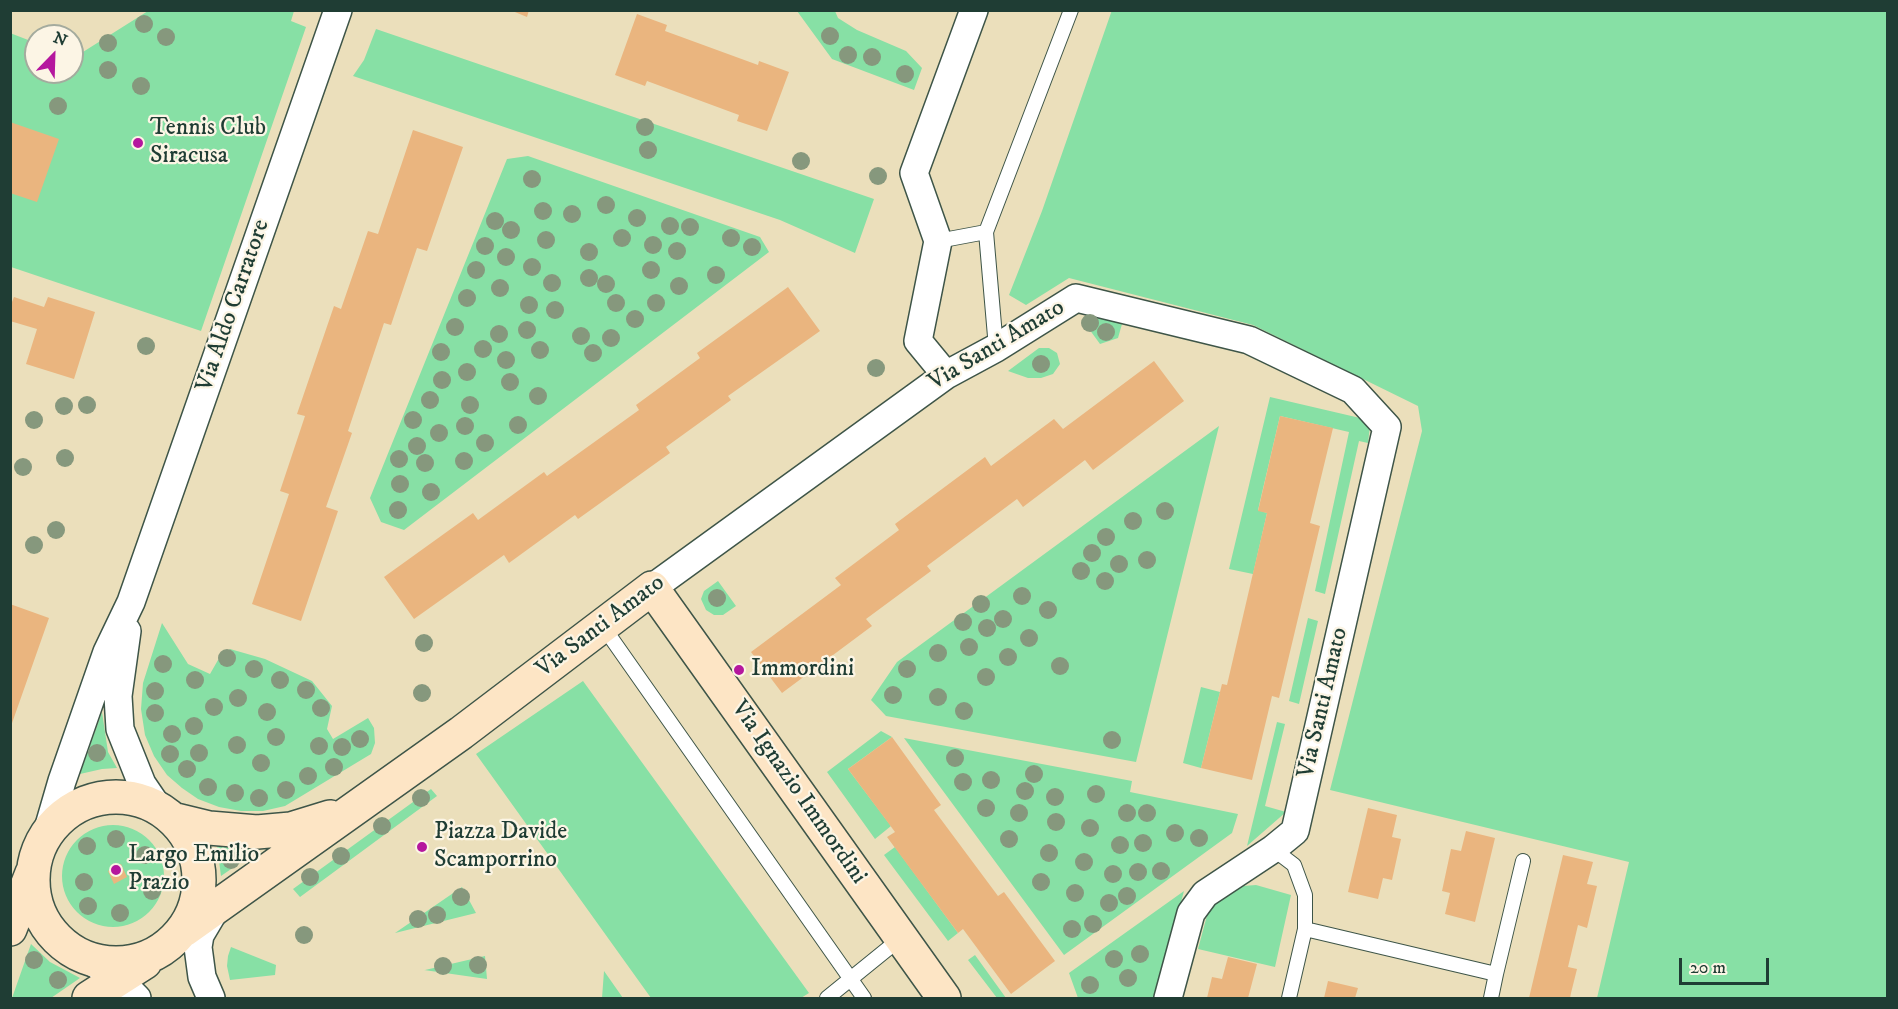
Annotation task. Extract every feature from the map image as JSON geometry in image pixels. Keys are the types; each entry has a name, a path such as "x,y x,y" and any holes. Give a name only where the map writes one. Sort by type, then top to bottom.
{"street":[{"name":"Via Aldo Carratore","path":"131,602 338,10"},
{"path":"946,375 918,341 938,241 914,174 974,10"},
{"name":"Via Santi Amato","path":"199,920 360,807 652,588 946,375 996,348 1076,298 1249,340 1353,390 1388,427 1295,831 1273,849 1204,894 1191,912 1168,999"},
{"name":"Via Ignazio Immordini","path":"652,588 944,999"},
{"path":"131,602 118,696 120,729 142,783 165,814 185,834 195,853 199,873 202,977 211,999"},
{"path":"10,928 46,836 62,781 107,652 131,602"},
{"path":"46,836 67,813 96,800 129,798 144,802 165,814 209,828 268,831 291,830 360,807"},
{"path":"33,872 34,894 41,916 53,935 70,950 90,960 128,989"},
{"path":"90,960 113,963 136,961 158,953 199,920"},
{"path":"89,999 128,989 158,953"}],"lane":[{"path":"996,348 986,232 1071,10"},
{"path":"938,241 986,232"},
{"path":"602,625 864,999"},
{"path":"1273,849 1294,865 1305,895 1305,929 1289,999"},
{"path":"1491,999 1523,861"},
{"path":"1305,929 1496,974"},
{"path":"827,999 901,939"}],"green space":[{"path":"1112,10 1887,11 1887,998 1597,998 1629,862 1330,790 1422,431 1418,406 1253,325 1069,278 1026,305 1009,295 1042,211"},
{"name":"Tennis Club Siracusa","path":"148,11 294,11 291,21 306,27 201,331 11,267 10,33 24,38 24,84 84,84 84,51"},
{"path":"797,11 835,11 838,18 857,30 906,51 922,68 914,90 832,59"},
{"path":"376,29 874,199 855,253 780,220 353,76 364,60"},
{"path":"528,156 760,237 769,252 404,530 381,522 370,498 507,159"},
{"path":"1086,314 1122,324 1118,338 1100,344 1084,322"},
{"path":"1039,348 1049,348 1057,353 1060,364 1053,374 1041,378 1028,378 1008,371"},
{"path":"1270,397 1360,418 1370,426 1368,443 1359,441 1325,594 1315,591 1349,432 1280,416 1258,510 1267,513 1253,574 1229,569"},
{"path":"1219,426 1136,762 886,716 871,700 897,662"},
{"path":"718,581 736,606 723,615 714,615 706,610 701,599 704,591"},
{"path":"1308,618 1318,621 1299,704 1289,701"},
{"path":"162,623 188,664 210,674 218,660 230,649 265,659 312,681 332,706 327,729 333,739 368,718 374,728 375,743 371,754 285,806 263,811 241,811 219,807 198,799 167,775 154,756 145,735 141,709 143,683"},
{"path":"583,681 809,993 801,998 651,998 476,754"},
{"path":"1201,687 1220,692 1201,768 1183,763"},
{"path":"102,712 108,752 117,768 80,774"},
{"path":"1277,722 1285,724 1265,806 1286,812 1247,846"},
{"path":"881,731 892,737 848,769 891,826 875,839 827,772"},
{"path":"904,738 1132,781 1130,792 1238,814 1232,833 1064,955"},
{"path":"431,789 437,796 300,897 293,889"},
{"path":"113,825 133,829 149,840 160,856 164,876 160,896 149,912 133,923 113,927 93,923 77,912 66,896 62,876 66,856 77,840 93,829"},
{"path":"217,846 239,849 260,849 221,876"},
{"path":"895,847 958,933 948,941 884,855"},
{"path":"1256,885 1291,895 1275,967 1198,949 1209,908 1243,886"},
{"path":"462,887 476,913 395,933"},
{"path":"1184,891 1155,998 1078,998 1069,973"},
{"path":"31,944 50,962 80,978 51,998 12,998"},
{"path":"231,947 276,965 275,975 230,980 227,966"},
{"path":"975,955 1006,998 997,998 968,960"},
{"path":"485,956 487,979 424,970 425,970"},
{"path":"604,971 623,998 602,998"}],"building":[{"path":"510,10 529,10 527,17"},
{"path":"637,14 667,25 665,31 758,65 759,61 789,72 767,131 737,121 739,115 647,81 645,86 615,75"},
{"path":"10,122 59,139 37,202 10,193"},
{"path":"413,130 463,147 427,251 417,248 391,325 384,323 348,431 352,433 326,507 338,511 301,621 252,604 289,494 280,491 305,416 297,414 334,306 341,309 368,231 378,234"},
{"path":"788,287 820,331 728,396 731,400 666,447 670,453 578,519 575,515 509,563 504,555 414,619 384,577 473,513 478,520 544,472 547,476 639,410 636,405 700,358 697,353"},
{"path":"14,297 44,307 48,297 95,312 74,379 26,364 37,329 10,321 10,307"},
{"path":"1154,361 1184,401 1093,470 1085,460 1023,507 1017,499 927,566 931,571 866,619 872,626 782,693 751,652 841,585 835,578 899,530 895,524 985,457 991,466 1054,419 1063,429"},
{"path":"1280,416 1333,428 1310,523 1320,526 1279,698 1272,696 1252,780 1201,768 1222,684 1227,685 1267,513 1258,511"},
{"path":"10,604 49,618 11,726 10,726"},
{"path":"892,737 941,805 934,810 998,896 1004,892 1055,961 1011,994 963,929 958,933 887,837 895,832 848,769"},
{"path":"1368,808 1397,815 1392,837 1401,839 1392,880 1383,878 1378,899 1348,892"},
{"path":"1466,831 1495,838 1475,922 1445,914 1450,893 1442,891 1451,849 1461,851"},
{"path":"1563,855 1593,862 1587,884 1597,886 1587,928 1578,925 1568,967 1577,969 1570,998 1529,998"},
{"path":"121,864 127,877 114,884 108,871"},
{"path":"1228,957 1257,964 1248,998 1207,998 1212,977 1222,979"},
{"path":"1328,981 1358,988 1355,998 1324,998"}],"place":[{"name":"Tennis Club Siracusa","path":"138,143"},
{"name":"Immordini","path":"739,670"},
{"name":"Piazza Davide Scamporrino","path":"422,847"},
{"name":"Largo Emilio Prazio","path":"116,870"}]}
